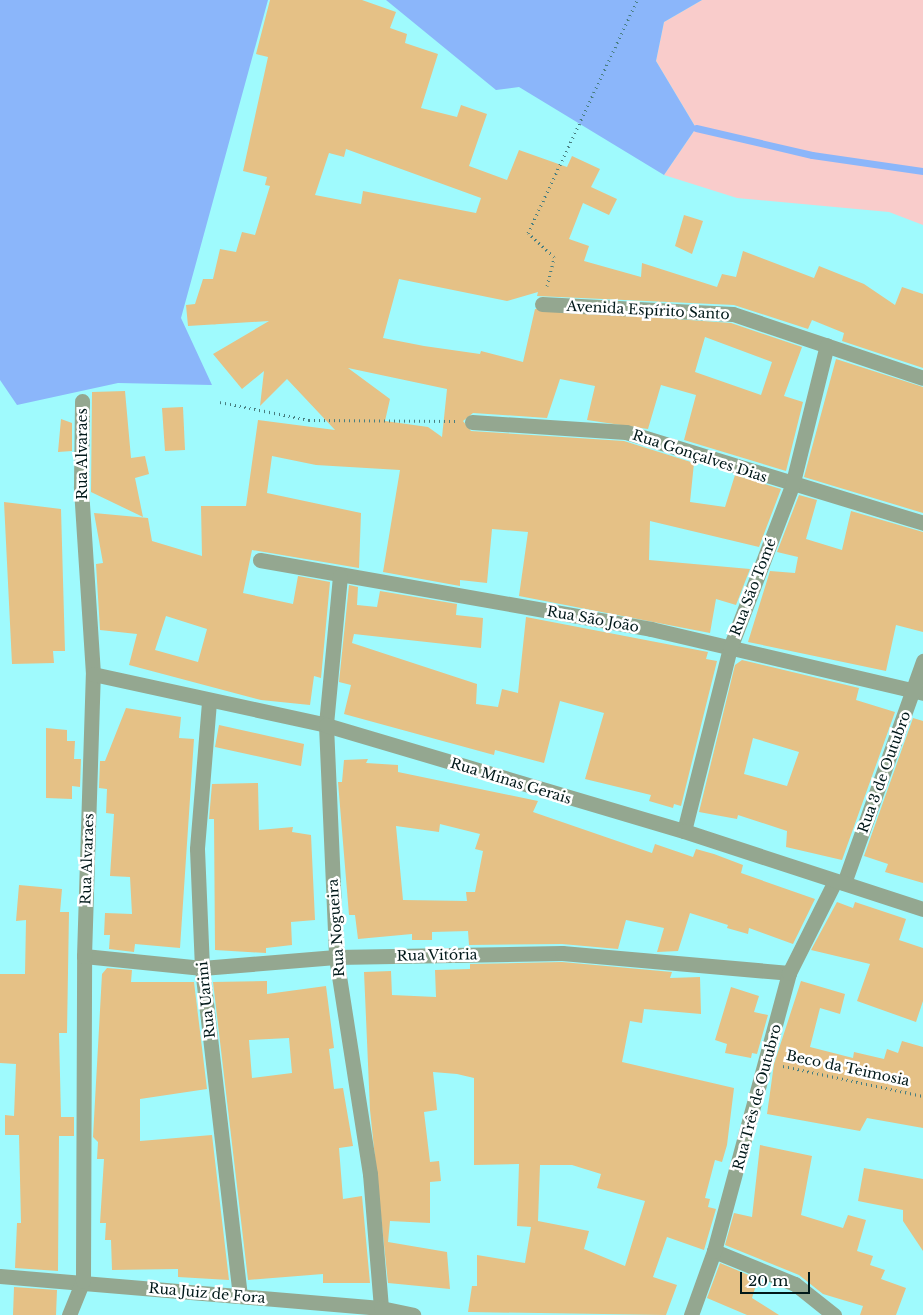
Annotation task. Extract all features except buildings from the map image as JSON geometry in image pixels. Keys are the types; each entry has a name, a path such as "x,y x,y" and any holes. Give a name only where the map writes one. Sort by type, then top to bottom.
{"street":[{"name":"Avenida Espírito Santo","path":"542,304 733,314 923,378"},
{"name":"Rua São Tomé","path":"684,831 730,648 792,486 827,345"},
{"name":"Rua Alvaraes","path":"69,1315 83,1281 84,956 93,674 80,486 82,401"},
{"name":"Rua Gonçalves Dias","path":"472,422 626,432 792,486 923,523"},
{"name":"Rua São João","path":"260,560 340,576 651,629 918,691"},
{"name":"Rua Nogueira","path":"340,576 326,725 336,956 370,1174 381,1308"},
{"name":"Rua 3 de Outubro","path":"839,883 918,691 923,661"},
{"name":"Rua Minas Gerais","path":"93,674 209,702 326,725 684,831 923,909"},
{"name":"Rua Uarini","path":"209,702 197,849 202,968 240,1296"},
{"name":"Rua Três de Outubro","path":"691,1315 714,1251 767,1062 789,973 839,883"},
{"name":"Rua Vitória","path":"84,956 202,968 336,956 562,953 789,973"},
{"path":"714,1251 795,1284 834,1315"},
{"name":"Rua Juiz de Fora","path":"0,1276 83,1281 381,1308 413,1315"}],"path":[{"path":"542,304 554,258 528,233 638,0"},
{"path":"220,402 309,420 472,422"},
{"name":"Beco da Teimosia","path":"767,1062 923,1096"}],"shaded area":[{"path":"702,0 923,0 923,225 889,212 737,198 664,175 696,128 656,61 664,22"}],"water":[{"path":"0,0 268,0 181,318 212,385 118,383 17,405 0,380"},
{"path":"386,0 702,0 664,22 656,61 696,128 664,175 519,87 496,90"}],"waterway":[{"path":"696,128 812,155 923,171"}]}
